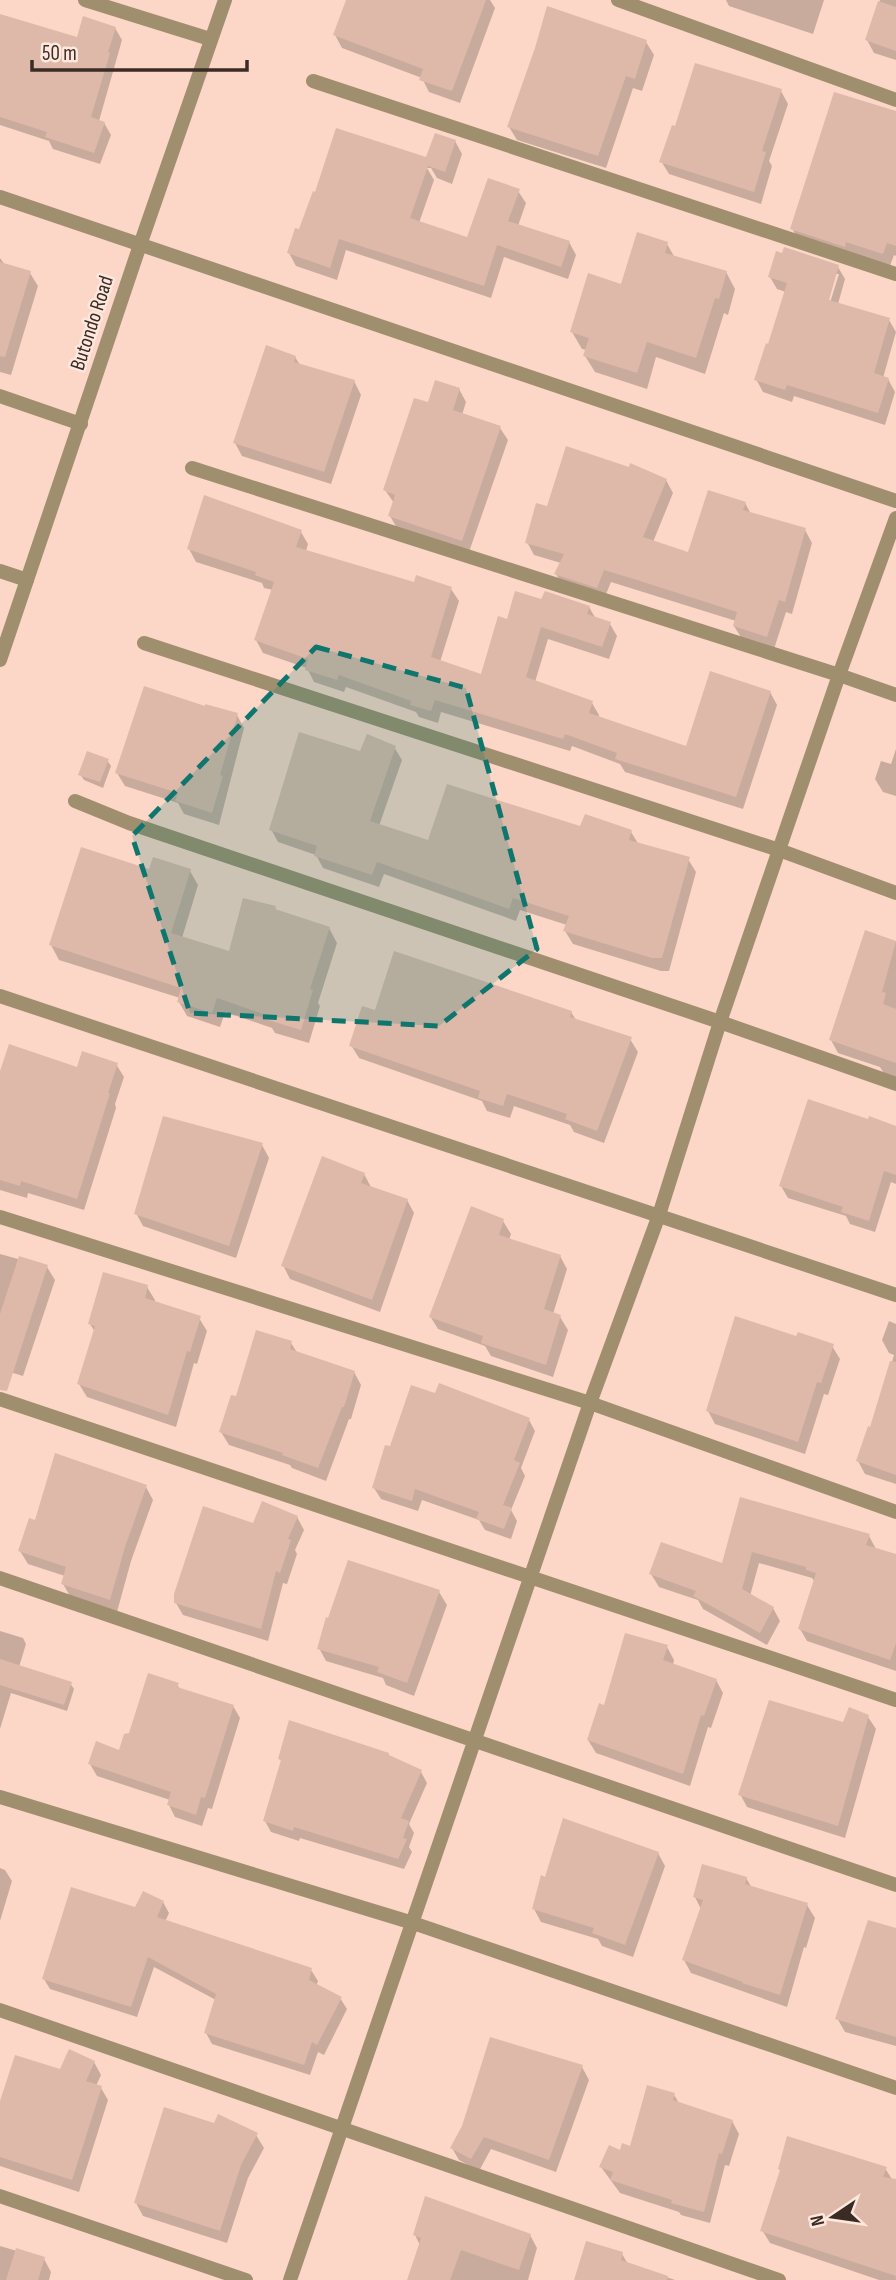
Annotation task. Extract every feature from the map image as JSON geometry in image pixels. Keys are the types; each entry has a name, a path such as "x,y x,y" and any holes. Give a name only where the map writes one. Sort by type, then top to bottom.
{"street":[{"path":"85,0 210,40"},
{"name":"Butondo Road","path":"0,660 139,245 225,0"},
{"path":"618,0 896,100"},
{"path":"313,80 896,274"},
{"path":"0,197 896,501"},
{"path":"0,396 81,424"},
{"path":"192,468 896,695"},
{"path":"290,2280 590,1403 659,1215 720,1022 839,675 896,518"},
{"path":"0,571 27,580"},
{"path":"144,643 779,850 896,892"},
{"path":"75,801 129,823 896,1084"},
{"path":"0,996 896,1294"},
{"path":"0,1217 590,1403 896,1512"},
{"path":"0,1399 896,1700"},
{"path":"0,1578 896,1885"},
{"path":"0,1797 412,1923 896,2088"},
{"path":"0,2010 779,2280"},
{"path":"0,2196 246,2280"}],"highlighted area":[{"path":"316,647 466,688 537,949 439,1026 190,1013 132,836"}],"building":[{"path":"346,0 486,0 452,91 419,80 423,69 333,35"},
{"path":"878,1 896,7 896,51 865,40"},
{"path":"547,6 647,40 635,79 626,76 598,156 507,127"},
{"path":"0,14 77,37 83,16 116,27 91,117 105,122 94,153 45,137 47,132 0,117"},
{"path":"695,63 782,89 762,151 766,152 754,192 659,162 672,125 675,126"},
{"path":"834,92 896,111 896,246 887,243 883,254 846,242 845,247 790,229"},
{"path":"336,128 426,157 435,133 456,140 445,172 428,166 410,218 467,237 488,178 520,189 508,221 570,241 561,267 497,245 484,286 339,239 330,268 287,253 295,228 299,229 313,191 315,192"},
{"path":"637,232 668,242 665,253 727,271 719,299 715,298 696,358 647,342 637,373 583,356 589,338 570,332 588,273 621,284"},
{"path":"784,247 839,265 829,300 890,318 874,373 889,378 878,413 787,385 785,390 754,380 787,283 768,277 776,251 782,253"},
{"path":"0,262 31,271 5,357 0,356"},
{"path":"266,345 296,356 294,362 355,380 324,472 233,443"},
{"path":"435,380 460,388 453,410 501,426 462,541 388,516 395,495 383,490 414,398 428,402"},
{"path":"566,446 629,467 630,463 667,479 643,537 688,552 708,490 746,502 743,510 806,528 785,602 779,600 767,637 733,626 737,612 604,570 597,588 554,574 564,554 525,543 536,503 547,506"},
{"path":"204,495 302,530 296,547 414,582 416,575 452,587 431,657 481,674 498,616 507,619 515,591 541,599 545,591 590,606 587,614 611,622 602,647 541,627 526,677 593,701 589,713 686,746 710,671 771,691 736,797 615,759 617,753 565,734 563,739 435,700 431,711 339,675 337,680 305,670 308,659 254,640 274,582 255,575 256,572 187,549"},
{"path":"144,686 205,706 238,713 212,813 175,801 178,793 115,773"},
{"path":"299,732 360,751 367,734 396,746 370,821 428,840 447,784 580,826 585,814 632,830 629,840 690,857 662,958 652,958 563,931 569,916 513,898 509,909 377,862 372,875 314,856 317,846 269,830"},
{"path":"87,751 109,759 100,782 78,775"},
{"path":"81,847 149,869 153,857 191,869 171,933 229,951 243,898 276,906 275,909 330,927 310,989 313,990 301,1030 265,1019 266,1015 217,998 212,1013 177,1002 181,988 49,945"},
{"path":"865,930 896,941 882,992 886,993 883,1004 896,1009 896,1063 829,1040"},
{"path":"394,951 572,1011 570,1017 632,1037 597,1131 565,1119 567,1114 507,1094 503,1106 478,1098 480,1091 349,1046 362,1006 375,1010"},
{"path":"9,1044 77,1067 82,1051 118,1063 77,1199 21,1181 20,1186 0,1180 0,1071"},
{"path":"808,1099 896,1126 896,1175 884,1171 869,1221 841,1212 843,1207 779,1186"},
{"path":"163,1116 263,1143 229,1246 134,1214"},
{"path":"322,1156 365,1173 361,1183 408,1199 372,1300 281,1266"},
{"path":"471,1206 504,1219 499,1235 561,1255 544,1309 561,1315 546,1365 481,1343 483,1336 429,1317"},
{"path":"19,1256 48,1265 7,1391 0,1390 0,1314"},
{"path":"103,1272 148,1285 145,1298 201,1316 190,1352 187,1351 168,1415 77,1384 95,1326 88,1324"},
{"path":"735,1316 796,1336 798,1332 834,1344 821,1383 817,1382 798,1442 706,1411"},
{"path":"256,1330 292,1341 290,1349 355,1371 344,1407 318,1468 282,1455 283,1453 219,1432 231,1395 236,1396"},
{"path":"890,1361 896,1362 896,1475 856,1461 868,1426 870,1427"},
{"path":"439,1383 530,1418 514,1460 520,1463 503,1505 512,1508 504,1529 476,1519 479,1512 415,1489 412,1501 372,1488 385,1445 390,1446 411,1385 435,1393"},
{"path":"55,1453 147,1485 110,1600 61,1584 66,1567 18,1551 29,1518 35,1520"},
{"path":"740,1497 870,1534 866,1545 896,1554 896,1643 890,1660 798,1629 816,1573 806,1570 806,1567 752,1552 742,1589 774,1607 760,1633 693,1596 696,1591 649,1574 661,1542 722,1563"},
{"path":"262,1501 298,1516 288,1539 291,1540 280,1573 276,1571 261,1629 174,1603 174,1594 203,1506 253,1523"},
{"path":"348,1560 440,1590 407,1683 377,1672 379,1667 317,1649"},
{"path":"625,1633 668,1645 663,1660 717,1679 704,1716 701,1715 683,1774 587,1740 599,1703 604,1705"},
{"path":"0,1659 72,1682 64,1705 0,1685"},
{"path":"148,1673 179,1683 177,1687 234,1705 205,1798 201,1797 196,1815 167,1805 171,1792 88,1764 96,1741 119,1750 124,1734 129,1733"},
{"path":"769,1700 843,1722 849,1707 869,1715 838,1826 738,1795"},
{"path":"289,1720 389,1753 422,1770 401,1818 409,1821 403,1838 407,1839 398,1859 294,1827 293,1831 263,1821 281,1760 278,1759"},
{"path":"563,1818 659,1852 625,1945 592,1933 594,1928 532,1909 541,1875 545,1877"},
{"path":"702,1864 747,1877 745,1884 808,1903 780,1995 682,1960 703,1900 693,1897"},
{"path":"71,1887 135,1907 143,1891 164,1901 157,1917 312,1968 309,1980 342,1997 317,2045 312,2042 304,2065 204,2033 216,1994 148,1957 131,2007 42,1979"},
{"path":"868,1920 896,1928 896,2037 835,2019"},
{"path":"490,2037 583,2065 549,2160 484,2137 471,2159 450,2148 462,2126"},
{"path":"69,2049 95,2061 86,2081 102,2086 72,2180 0,2157 0,2101 15,2055 60,2069"},
{"path":"647,2085 675,2093 673,2100 733,2120 722,2154 719,2153 704,2212 671,2203 672,2200 610,2180 613,2172 599,2167 609,2145 620,2150 622,2143 630,2146"},
{"path":"164,2107 214,2123 218,2114 258,2133 241,2165 220,2231 134,2203"},
{"path":"787,2136 887,2167 883,2177 896,2179 896,2276 760,2231 780,2170 778,2169"},
{"path":"425,2196 531,2234 519,2270 461,2250 450,2280 407,2280 421,2238 413,2235"},
{"path":"586,2241 623,2252 621,2260 668,2276 667,2280 574,2280"},
{"path":"16,2248 45,2257 38,2280 6,2280"}]}
